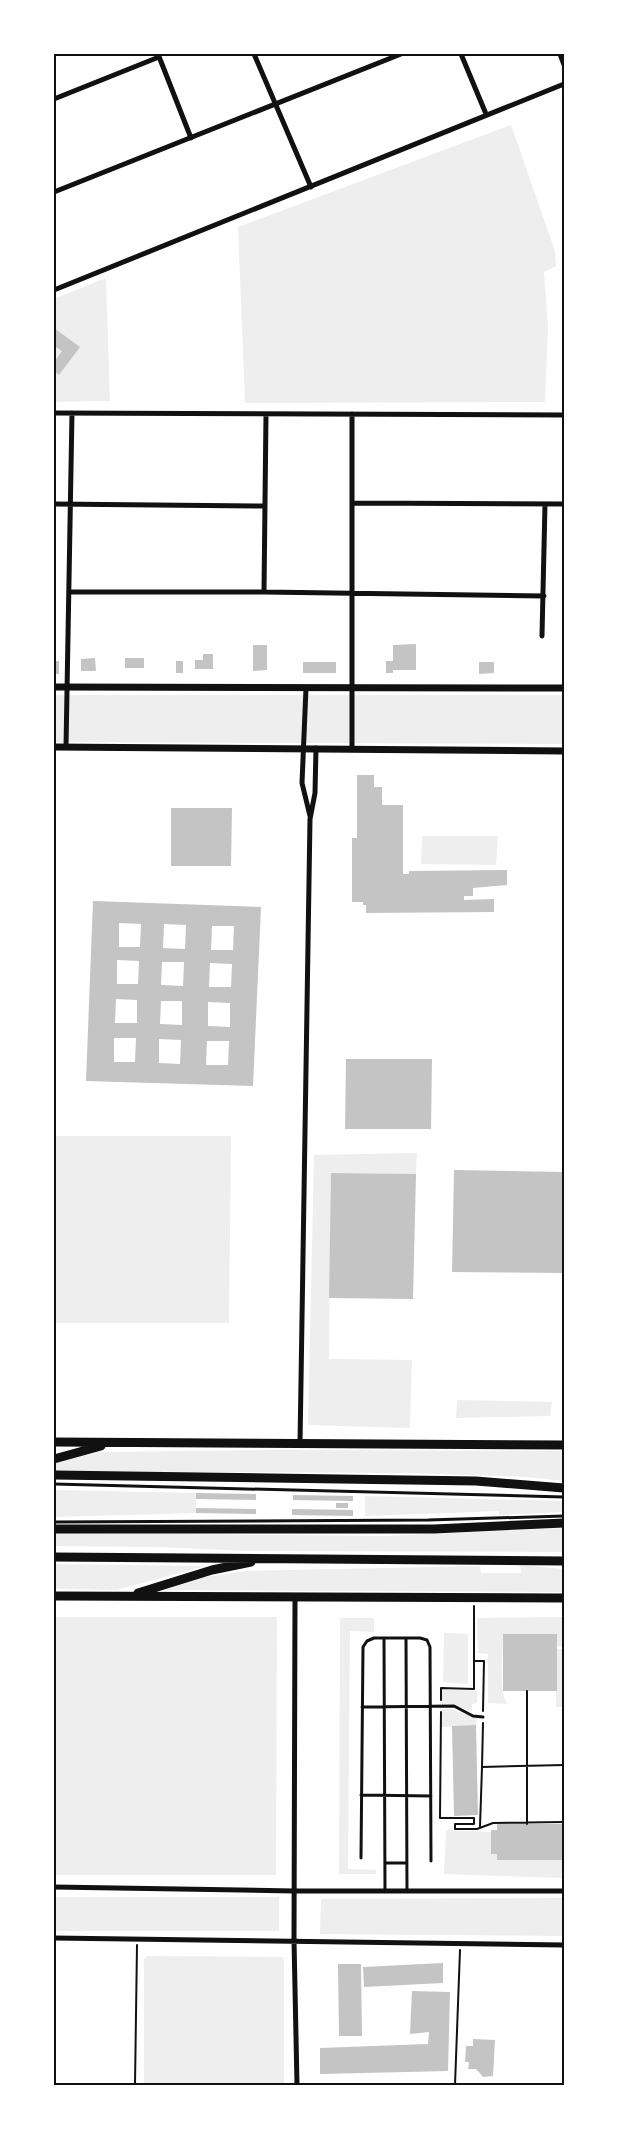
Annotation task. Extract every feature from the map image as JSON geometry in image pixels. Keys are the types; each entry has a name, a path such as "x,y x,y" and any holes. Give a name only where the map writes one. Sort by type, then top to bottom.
{"main road":[{"path":"54,1442 564,1444"},
{"path":"54,1459 114,1443"},
{"path":"54,1476 476,1481 564,1488"},
{"path":"54,1529 424,1529 564,1523"},
{"path":"54,1557 564,1560"},
{"path":"124,1596 217,1569 273,1558"},
{"path":"54,1596 564,1598"}],"street":[{"path":"254,54 311,187"},
{"path":"54,192 275,106 401,54"},
{"path":"460,54 486,114"},
{"path":"560,54 564,65"},
{"path":"54,99 158,55 191,138"},
{"path":"54,290 564,84"},
{"path":"54,413 564,415"},
{"path":"66,747 72,413"},
{"path":"264,592 266,414"},
{"path":"352,414 352,748"},
{"path":"352,503 564,504"},
{"path":"54,504 264,506"},
{"path":"542,636 545,504"},
{"path":"69,592 264,592 544,596"},
{"path":"54,688 564,688"},
{"path":"306,688 302,783 310,819"},
{"path":"54,747 564,751"},
{"path":"300,1444 310,819 315,793 316,748"},
{"path":"296,1597 294,1940 297,2085"},
{"path":"54,1887 564,1891"},
{"path":"54,1938 564,1945"}],"lane":[{"path":"54,1484 564,1497"},
{"path":"54,1522 428,1520 564,1516"},
{"path":"361,1858 363,1647 370,1638 424,1638 429,1643 431,1861"},
{"path":"384,1638 384,1891"},
{"path":"406,1638 407,1891"},
{"path":"362,1707 457,1707 473,1716 483,1717"},
{"path":"361,1795 431,1796"},
{"path":"385,1863 407,1862"}],"path":[{"path":"474,1606 474,1689 441,1688 440,1818 474,1818 474,1824 456,1824 455,1830 480,1828 492,1823 564,1822"},
{"path":"474,1661 484,1661 480,1828"},
{"path":"527,1691 527,1823"},
{"path":"482,1767 564,1765"},
{"path":"135,2085 138,1938"},
{"path":"456,2085 460,1944"}],"shaded area":[{"path":"511,125 555,251 556,266 544,272 548,327 545,402 245,403 238,227"},
{"path":"106,278 110,401 54,402 54,299"},
{"path":"54,695 564,695 564,744 54,742"},
{"path":"422,836 498,836 496,865 421,864"},
{"path":"54,1136 231,1136 229,1323 54,1323"},
{"path":"417,1153 416,1174 331,1173 329,1359 412,1360 410,1428 308,1425 314,1155"},
{"path":"457,1400 552,1402 550,1416 456,1418"},
{"path":"277,1450 564,1451 564,1481 527,1477 408,1473 54,1471 54,1464 98,1452"},
{"path":"54,1490 196,1493 196,1513 54,1517"},
{"path":"365,1496 564,1501 564,1512 499,1515 499,1511 365,1516"},
{"path":"564,1528 564,1552 249,1551 157,1547 54,1546 54,1533 385,1536"},
{"path":"54,1564 206,1566 116,1590 54,1589"},
{"path":"520,1565 564,1569 564,1592 165,1590 205,1577 245,1571 480,1566 481,1573 521,1573"},
{"path":"54,1617 277,1617 276,1875 54,1875"},
{"path":"564,1617 564,1646 557,1646 557,1634 503,1634 502,1682 503,1692 508,1704 488,1703 488,1654 478,1653 477,1618"},
{"path":"340,1618 374,1618 374,1632 350,1631 348,1869 376,1870 376,1874 339,1874"},
{"path":"444,1633 468,1634 468,1684 443,1682"},
{"path":"557,1649 564,1649 564,1707 556,1707"},
{"path":"442,1689 477,1691 477,1703 472,1704 472,1712 451,1704 442,1705"},
{"path":"442,1709 450,1709 477,1718 476,1725 442,1727"},
{"path":"446,1830 491,1832 491,1854 497,1854 497,1860 564,1860 564,1878 444,1874"},
{"path":"54,1897 279,1897 279,1931 54,1931"},
{"path":"564,1898 564,1936 320,1934 321,1899"},
{"path":"147,1956 282,1957 284,1959 284,2085 144,2085 144,1959"}],"building":[{"path":"54,328 80,347 59,375 54,371 54,362 62,351 54,346"},
{"path":"416,644 416,670 393,670 393,673 386,673 386,661 393,661 393,645"},
{"path":"253,645 267,645 267,670 253,671"},
{"path":"203,654 213,654 213,669 195,669 195,660 203,660"},
{"path":"95,658 96,671 81,671 81,659"},
{"path":"125,658 144,658 144,668 125,668"},
{"path":"54,661 59,661 59,674 54,674"},
{"path":"176,661 183,661 183,673 176,673"},
{"path":"303,662 336,662 336,673 303,673"},
{"path":"479,662 494,662 494,673 479,674"},
{"path":"357,775 374,775 374,787 382,787 382,805 403,805 403,874 409,874 409,871 507,870 507,885 473,888 473,896 464,896 464,900 494,899 494,912 366,913 366,905 363,905 363,902 352,902 352,838 357,838"},
{"path":"171,808 232,808 231,866 171,866"},
{"path":"93,901 261,907 253,1086 86,1081","holes":["119,923 141,924 140,947 119,947","164,924 186,925 185,949 163,948","212,926 234,926 233,950 211,950","117,960 139,961 138,984 117,984","162,962 184,962 183,986 161,985","210,963 232,964 231,987 209,987","116,999 137,1000 137,1023 115,1023","161,1001 182,1001 182,1025 160,1024","208,1002 230,1003 230,1027 208,1026","114,1038 136,1038 135,1062 114,1062","159,1039 181,1040 180,1064 159,1063","207,1041 229,1041 228,1065 206,1065"]},
{"path":"346,1059 432,1059 431,1129 345,1129"},
{"path":"454,1170 564,1172 563,1273 452,1272"},
{"path":"331,1173 416,1174 413,1299 329,1298"},
{"path":"196,1493 256,1494 256,1500 196,1499"},
{"path":"293,1495 353,1496 353,1501 293,1500"},
{"path":"336,1503 348,1503 348,1508 336,1508"},
{"path":"196,1508 256,1509 256,1514 196,1513"},
{"path":"292,1509 353,1510 353,1516 292,1515"},
{"path":"503,1634 557,1634 557,1691 503,1691"},
{"path":"476,1725 478,1815 454,1816 452,1726"},
{"path":"497,1824 564,1824 564,1860 497,1860 497,1854 491,1854 491,1830 497,1830"},
{"path":"443,1963 443,1983 364,1987 363,1967"},
{"path":"338,1964 361,1964 362,2036 339,2036"},
{"path":"412,1991 450,1992 448,2071 320,2074 320,2048 428,2044 429,2032 410,2034"},
{"path":"473,2039 495,2040 493,2076 483,2077 476,2069 468,2069 469,2062 465,2062 466,2046 473,2046"}]}
